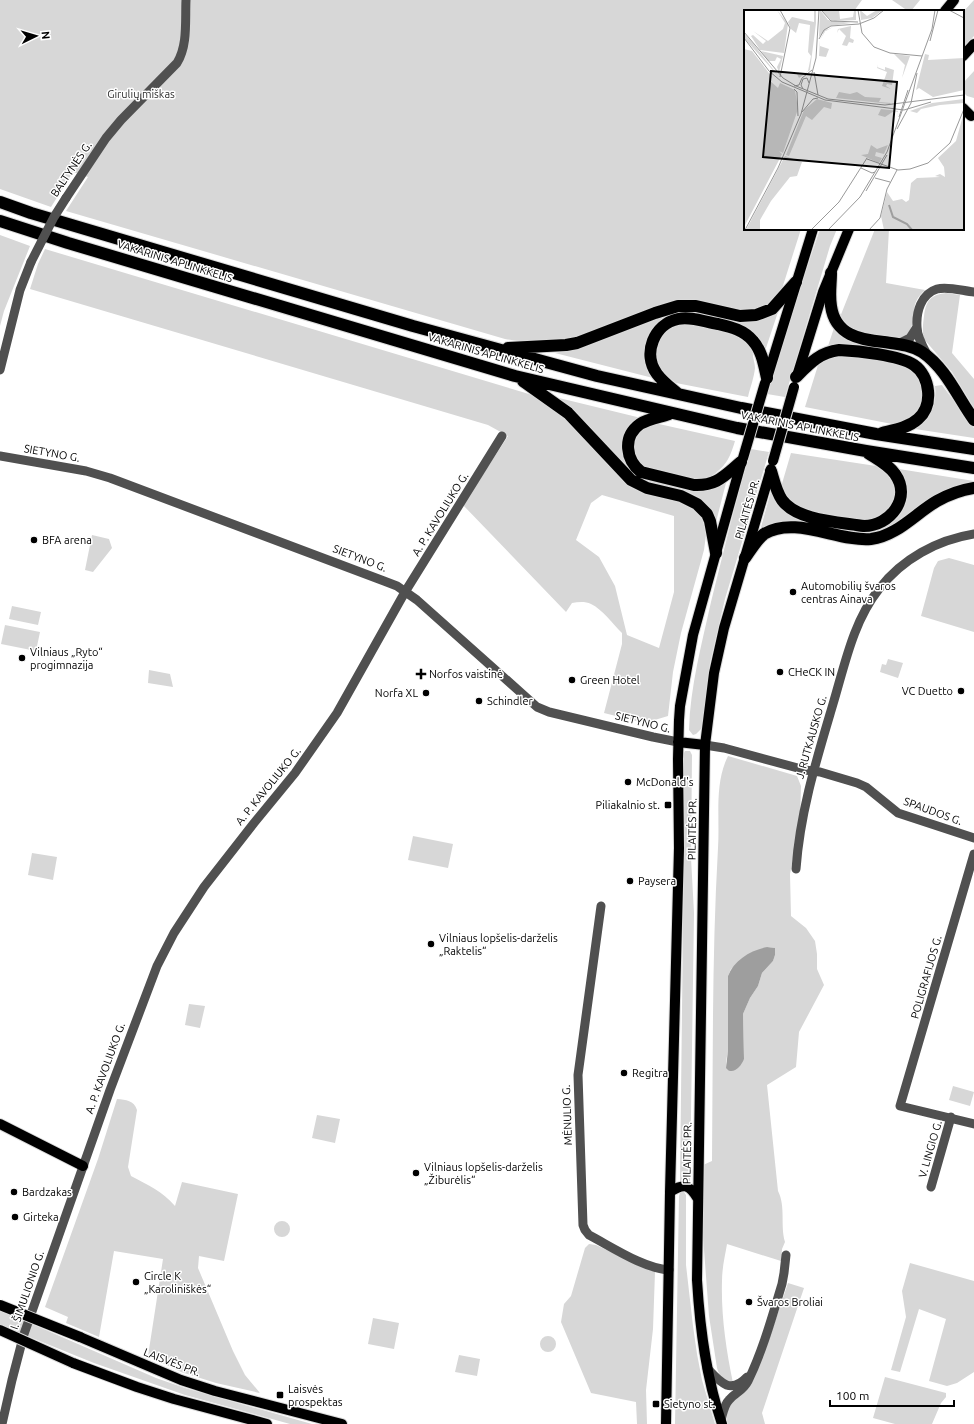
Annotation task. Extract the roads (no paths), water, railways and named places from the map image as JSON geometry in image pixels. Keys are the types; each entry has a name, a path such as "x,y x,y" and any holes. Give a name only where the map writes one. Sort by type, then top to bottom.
{"highway":[{"name":"VAKARINIS APLINKKELIS","path":"0,202 38,215 413,326 597,376 680,395 876,434 974,450"},
{"name":"VAKARINIS APLINKKELIS","path":"0,221 68,243 515,376 737,428 866,451 974,468"},
{"path":"831,272 831,307 834,318 844,330 859,339 912,347 929,357 946,377 974,420"},
{"path":"496,348 566,345 577,343 655,313 678,306 696,306 740,316 756,315 772,309 796,282"},
{"path":"680,395 656,373 651,362 650,353 651,345 658,331 664,325 678,319 686,318 727,326 746,334 757,346 763,359 766,380"},
{"path":"795,382 818,357 831,351 839,350 895,358 914,365 925,379 928,400 926,410 918,419 904,427 876,434"},
{"path":"515,376 568,413 631,480 647,488 681,496 697,504 707,514 710,521 716,553"},
{"path":"671,413 646,421 639,425 630,437 628,443 630,458 636,468 641,472 648,475 694,485 701,485 719,480 742,460"},
{"path":"772,466 775,485 782,500 794,511 808,517 871,526 884,521 890,516 896,509 900,494 896,475 866,451"},
{"path":"745,558 762,535 770,531 787,527 861,539 880,538 895,530 937,501 955,493 974,488"}],"main road":[{"path":"946,10 954,0"},
{"path":"964,55 974,44"},
{"name":"PILAITĖS PR.","path":"666,1424 670,1192 679,848 678,742 680,706 692,642 716,553 742,460 813,230"},
{"name":"PILAITĖS PR.","path":"722,1422 703,1348 698,1300 698,1199 706,745 714,673 724,628 795,382 818,308 849,230"},
{"path":"678,742 706,745"},
{"path":"0,1124 84,1166"},
{"path":"670,1192 683,1185 693,1190 698,1199"},
{"name":"LAISVĖS PR.","path":"0,1305 80,1337 180,1380 215,1391 342,1424"},
{"path":"0,1330 73,1363 137,1387 174,1399 267,1424"}],"street":[{"name":"BALTYNĖS G.","path":"0,370 20,290 31,262 54,217 106,138 121,120 177,64 181,57 184,45 186,0"},
{"path":"929,357 921,341 917,327 920,304 927,294 939,289 974,292"},
{"path":"898,344 910,338 917,327"},
{"name":"A. P. KAVOLIUKO G.","path":"84,1166 126,1046 158,966 174,933 204,887 295,773 317,743 348,694 405,592 502,436"},
{"name":"SIETYNO G.","path":"0,456 116,479 384,580 405,592 424,606 537,707 549,712 653,738 678,742"},
{"name":"J. RUTKAUSKO G.","path":"796,869 799,835 813,772 852,640 858,624 869,603 887,579 912,558 925,550 950,539 974,534"},
{"name":"SPAUDOS G.","path":"706,745 724,748 813,772 820,772 857,783 866,787 898,813 974,838"},
{"name":"POLIGRAFIJOS G.","path":"951,1117 900,1106 974,854"},
{"name":"MĖNULIO G.","path":"601,906 578,1075 583,1225 589,1234 629,1256 661,1269 669,1270"},
{"path":"951,1117 974,1124"},
{"name":"V. LINGIO G.","path":"931,1187 951,1117"},
{"name":"I. ŠIMULIONIO G.","path":"2,1424 24,1334 84,1166"},
{"path":"722,1422 725,1405 745,1387 761,1350 782,1284 786,1255"},
{"path":"707,1368 719,1381 732,1386 741,1383 753,1370"}],"place":[{"name":"BFA arena","path":"34,540"},
{"name":"Automobilių švaros centras Ainava","path":"793,592"},
{"name":"Vilniaus „Ryto“ progimnazija","path":"22,658"},
{"name":"CHeCK IN","path":"780,672"},
{"name":"Norfos vaistinė","path":"421,674"},
{"name":"Green Hotel","path":"572,680"},
{"name":"VC Duetto","path":"961,691"},
{"name":"Norfa XL","path":"426,693"},
{"name":"Schindler","path":"479,701"},
{"name":"McDonald's","path":"628,782"},
{"name":"Piliakalnio st.","path":"668,805"},
{"name":"Paysera","path":"630,881"},
{"name":"Vilniaus lopšelis-darželis „Raktelis“","path":"431,944"},
{"name":"Regitra","path":"624,1073"},
{"name":"Vilniaus lopšelis-darželis „Žiburėlis“","path":"416,1173"},
{"name":"Bardzakas","path":"14,1192"},
{"name":"Girteka","path":"15,1217"},
{"name":"Circle K „Karoliniškės“","path":"136,1282"},
{"name":"Švaros Broliai","path":"749,1302"},
{"name":"Laisvės prospektas","path":"280,1395"},
{"name":"Sietyno st.","path":"656,1404"}],"park label":[{"name":"Girulių miškas","path":"141,94"}]}
